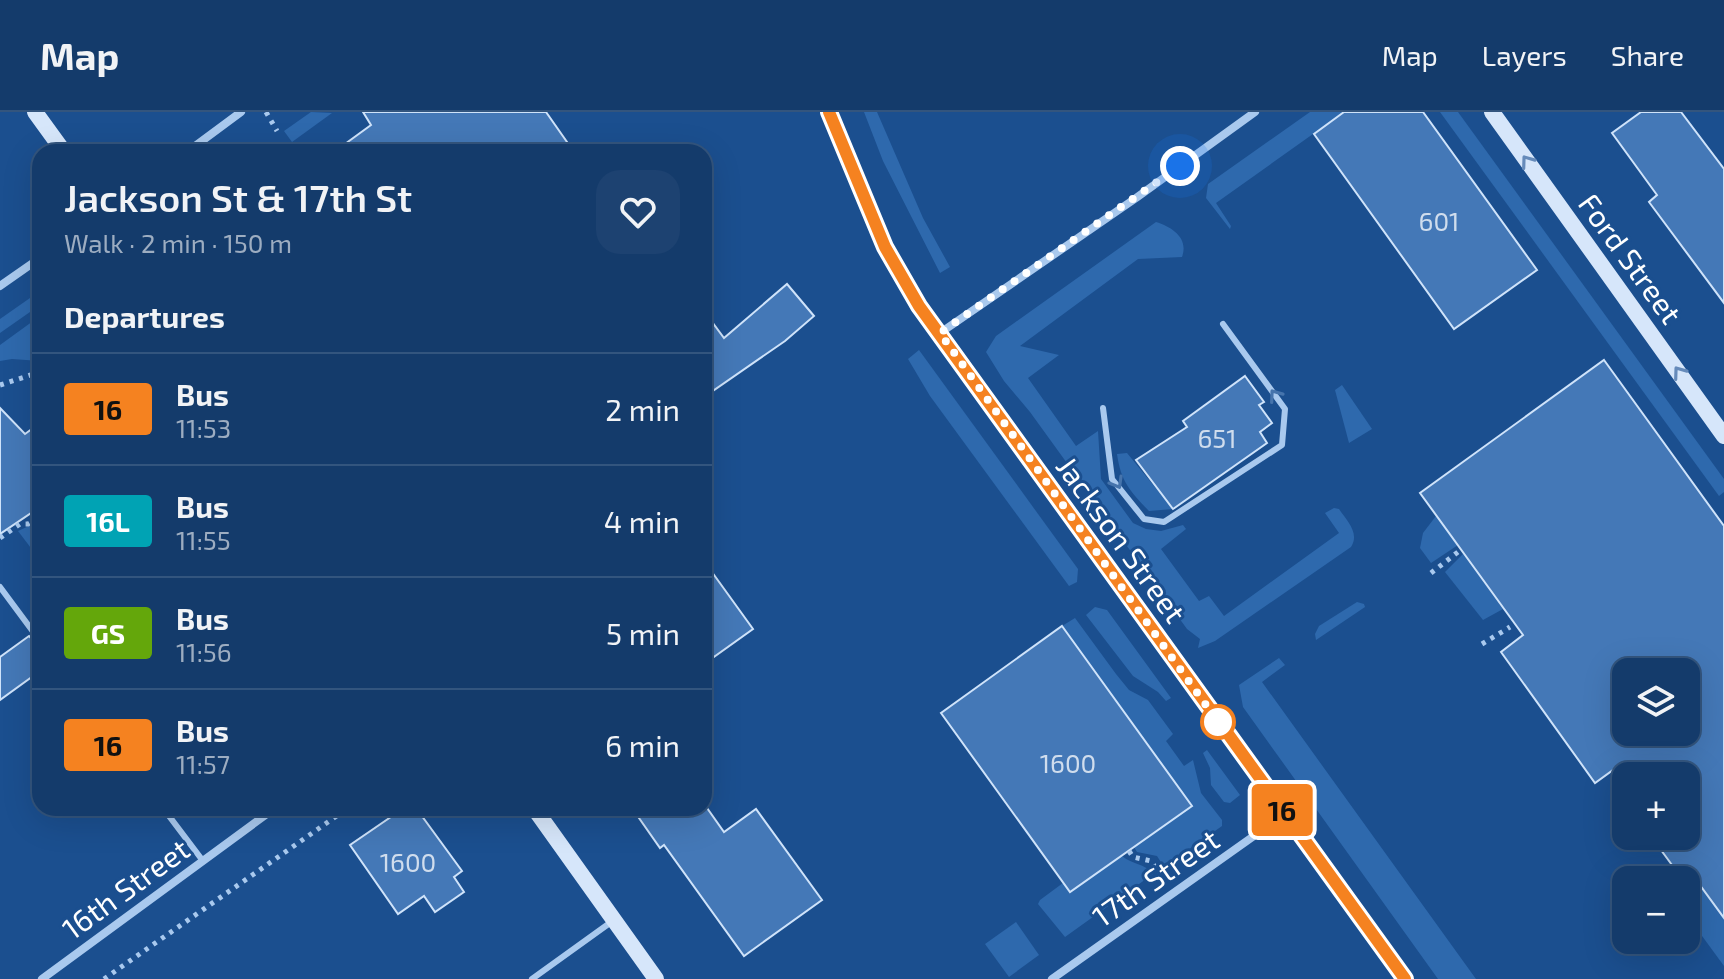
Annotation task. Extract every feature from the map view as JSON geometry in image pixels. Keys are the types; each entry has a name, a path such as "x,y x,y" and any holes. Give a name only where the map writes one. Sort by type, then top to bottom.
{"main road":[{"path":"35,112 58,144"},
{"name":"Jackson Street","path":"829,112 885,247 919,306 1405,979"},
{"name":"Ford Street","path":"1492,112 1724,436"},
{"path":"540,816 656,979"}],"street":[{"path":"198,144 241,112"},
{"path":"940,333 1255,112"},
{"path":"0,286 32,264"},
{"name":"17th Street","path":"1052,979 1285,814"},
{"name":"16th Street","path":"42,979 264,816"}],"lane":[{"path":"1103,408 1112,479 1144,519 1164,522 1282,445 1285,409 1223,324"},
{"path":"0,587 32,630"},
{"path":"169,816 203,861"},
{"path":"532,979 614,920"}],"path":[{"path":"266,112 277,131"},
{"path":"0,385 32,375"},
{"path":"0,538 20,524 32,522"},
{"path":"1431,573 1458,552"},
{"path":"1482,644 1510,627"},
{"path":"104,979 337,816"},
{"path":"1129,851 1133,857 1151,861 1160,874"}],"shaded area":[{"path":"311,112 332,113 292,142 284,131"},
{"path":"864,112 877,112 923,218 950,267 940,273 883,161"},
{"path":"1310,112 1344,112 1216,203 1230,229 1206,198 1208,184"},
{"path":"1440,112 1458,112 1724,479 1724,492 1719,496"},
{"path":"1156,222 1178,234 1183,244 1182,257 1138,259 1020,346 1059,355 1028,378 1076,446 1098,431 1101,479 1133,523 1161,531 1183,525 1186,529 1161,549 1199,601 1209,596 1224,616 1339,533 1325,513 1339,509 1354,537 1351,547 1215,641 1198,648 1200,639 1187,629 1030,412 1004,381 986,352 996,336"},
{"path":"32,297 32,311 0,333 0,319"},
{"path":"32,322 32,360 0,361 0,345"},
{"path":"919,350 1078,569 1077,582 1069,586 930,396 908,359"},
{"path":"1342,385 1372,429 1349,443 1335,390"},
{"path":"1127,453 1173,509 1149,511 1132,492 1121,472 1117,454"},
{"path":"1436,516 1458,545 1431,563 1420,548 1423,533"},
{"path":"32,525 32,549 18,531"},
{"path":"1463,554 1503,609 1483,620 1445,572"},
{"path":"1357,602 1365,607 1316,640 1319,626"},
{"path":"1095,607 1107,610 1171,698 1166,701 1133,676 1086,615"},
{"path":"1075,618 1129,690 1148,700 1173,734 1166,741 1184,766 1193,760 1201,793 1222,820 1222,826 1164,867 1157,856 1137,852 1134,847 1191,805 1062,626"},
{"path":"1279,658 1285,665 1262,682 1476,979 1438,979 1243,707 1239,685"},
{"path":"1207,750 1240,795 1230,803 1224,802 1211,785 1210,768 1203,753"},
{"path":"1122,856 1153,874 1065,937 1038,904 1040,900 1063,883 1070,892"},
{"path":"1702,888 1724,918 1724,966 1700,933"},
{"path":"1016,922 1039,955 1009,977 985,944"}],"building":[{"path":"363,112 546,112 568,144 345,144 371,125"},
{"path":"1344,112 1423,112 1537,270 1454,329 1314,134"},
{"path":"1641,112 1681,112 1724,169 1724,303 1649,202 1657,195 1612,133"},
{"path":"787,284 814,316 785,341 712,391 712,322 724,338"},
{"path":"1604,360 1724,526 1724,918 1702,888 1700,890 1700,866 1673,866 1661,850 1700,850 1700,762 1612,762 1612,771 1595,783 1501,652 1523,635 1420,493"},
{"path":"1245,376 1264,402 1259,405 1272,423 1260,432 1267,443 1173,509 1136,460 1187,427 1183,421"},
{"path":"0,408 25,434 32,429 32,512 0,534"},
{"path":"712,572 753,629 712,658"},
{"path":"1062,626 1192,806 1070,892 941,713"},
{"path":"29,636 32,639 32,677 0,700 0,657"},
{"path":"756,809 822,900 744,956 664,845 660,848 638,816 712,815 724,832"},
{"path":"392,816 422,816 462,871 454,877 464,892 435,912 424,896 398,914 350,845"}],"bus line":[{"name":"16","path":"829,112 885,247 919,306 1405,979"}],"route":[{"path":"1180,166 940,333 1218,722"}]}
